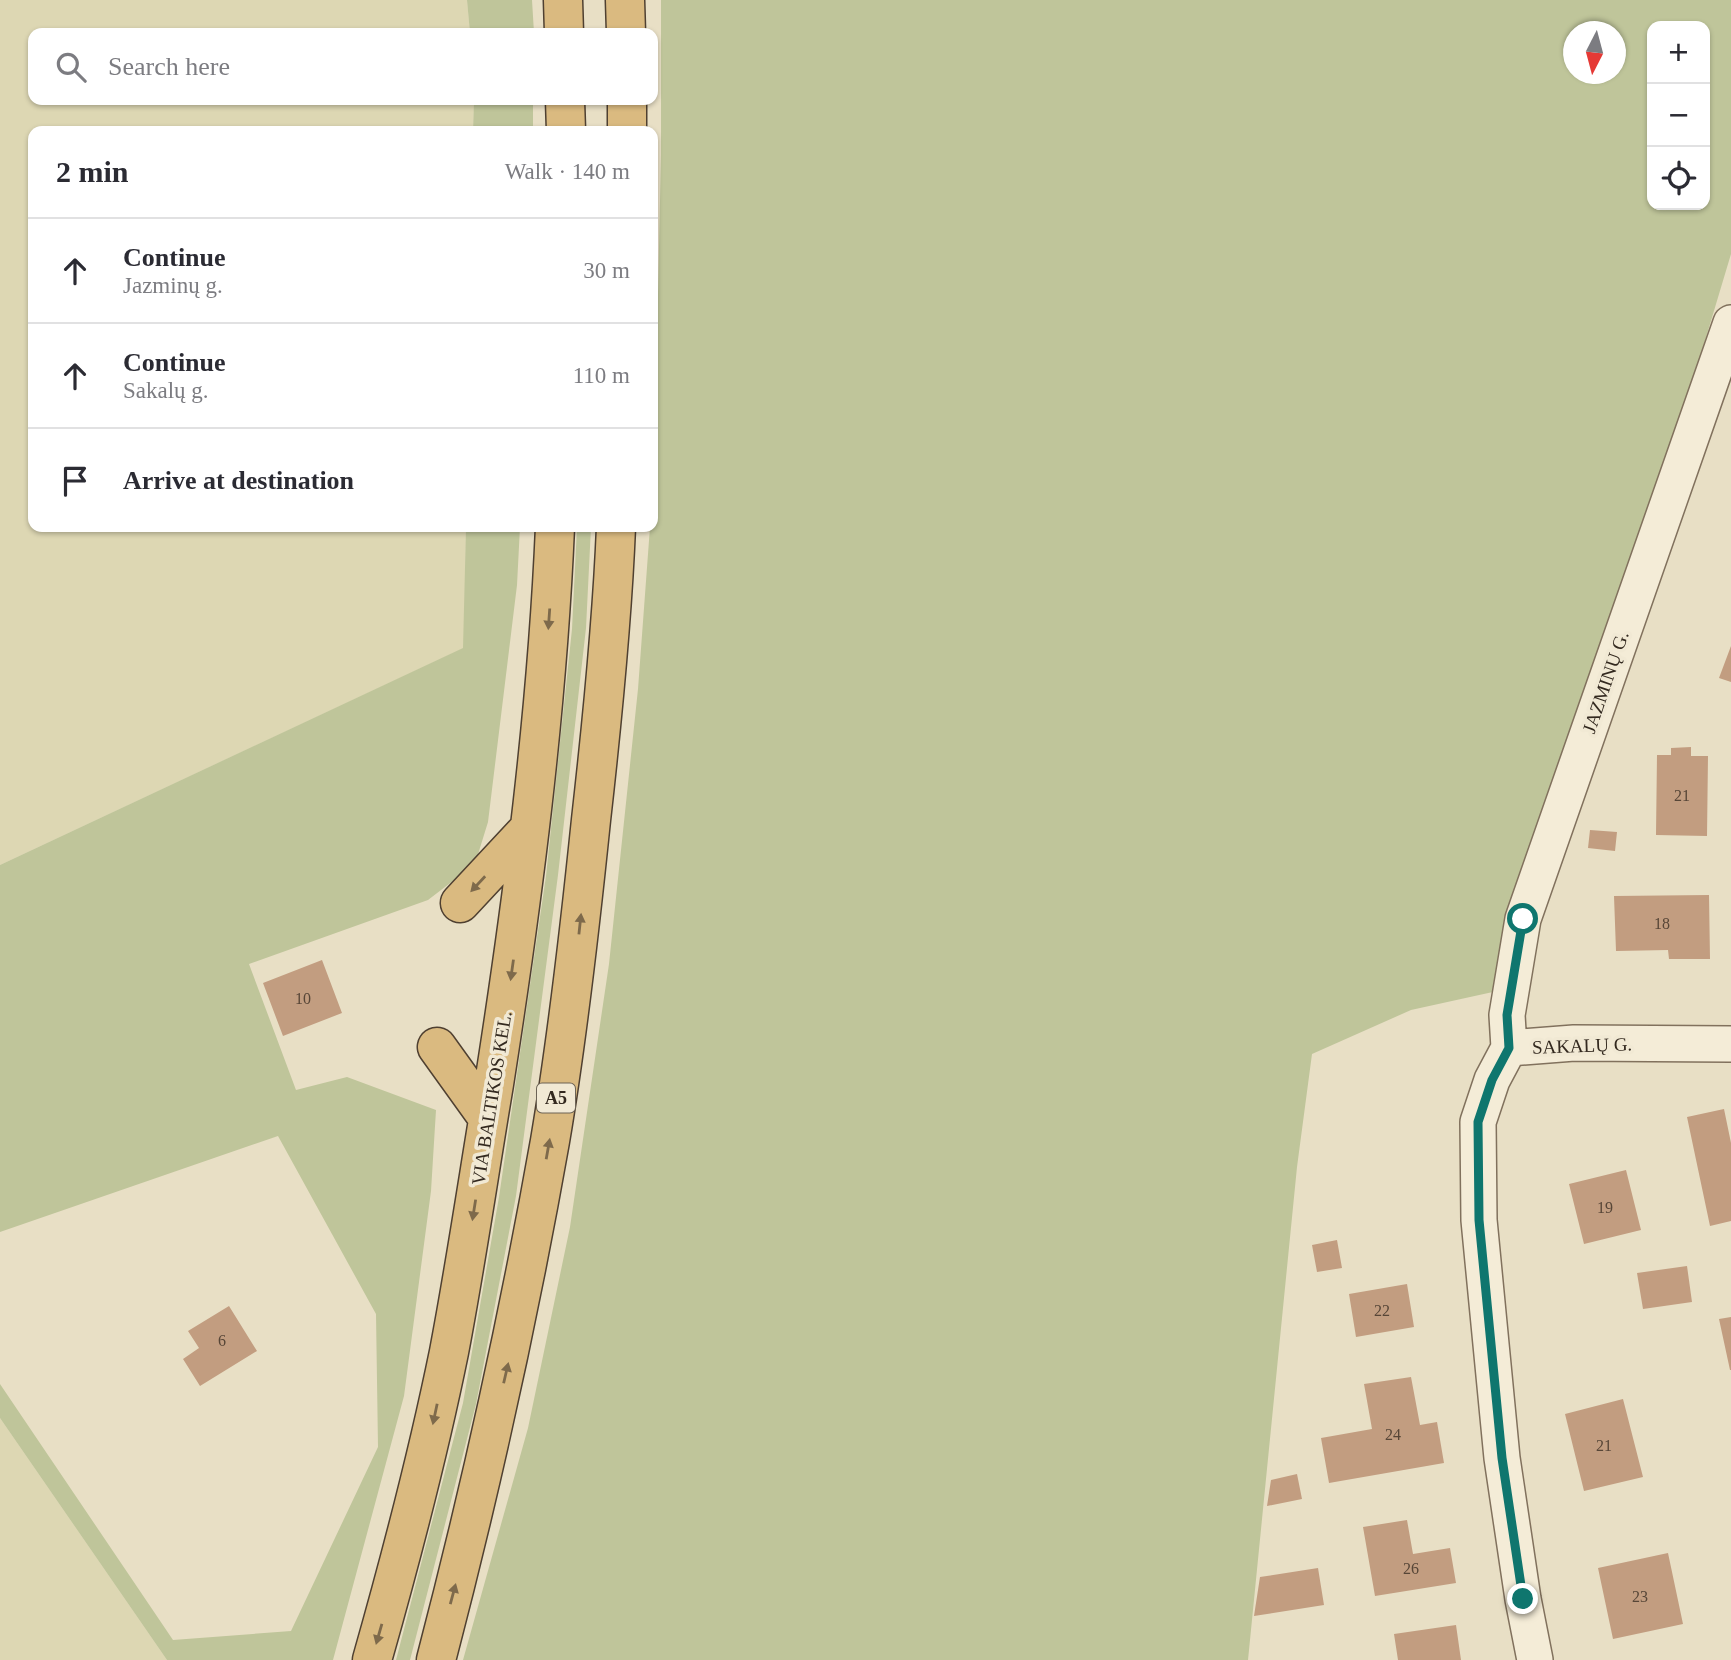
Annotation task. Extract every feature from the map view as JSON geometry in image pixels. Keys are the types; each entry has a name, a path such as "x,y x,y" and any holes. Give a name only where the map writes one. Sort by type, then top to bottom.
{"highway":[{"path":"563,0 564,28"},
{"path":"625,0 626,28"},
{"path":"565,105 566,126"},
{"path":"627,105 627,126"},
{"name":"VIA BALTIKOS KEL.","path":"372,1660 423,1469 463,1275 512,968 530,829 545,686 555,532"},
{"name":"A5","path":"436,1660 470,1531 513,1339 550,1138 577,955 596,780 616,532"},
{"path":"460,903 530,829"},
{"path":"437,1047 488,1118"}],"street":[{"name":"JAZMINŲ G.","path":"1509,1048 1507,1015 1523,919 1731,323"},
{"name":"SAKALŲ G.","path":"1535,1660 1502,1458 1479,1220 1478,1122 1492,1080 1509,1048 1574,1042 1731,1044"}],"shaded area":[{"path":"0,0 467,0 470,28 28,28 28,105 474,105 473,126 28,126 28,532 466,532 464,648 0,865"},
{"path":"0,1418 167,1660 0,1660"}],"green space":[{"path":"467,0 532,0 534,28 470,28"},
{"path":"661,0 1731,0 1731,254 1511,988 1411,1010 1312,1054 1297,1167 1248,1660 463,1660 528,1428 570,1227 609,964 638,689 650,532 658,532"},
{"path":"474,105 533,105 533,126 473,126"},
{"path":"466,532 520,532 517,585 488,822 475,864 428,900 249,964 296,1090 347,1077 436,1110 431,1191 404,1396 333,1660 167,1660 0,1418 0,1384 173,1640 291,1631 378,1447 376,1314 278,1136 0,1232 0,865 463,648"},
{"path":"577,532 591,532 586,628 558,875 516,1196 476,1404 410,1660 396,1660 463,1403 499,1197 546,876 572,629"}],"building":[{"path":"1731,646 1731,682 1719,678"},
{"path":"1691,747 1691,756 1708,756 1707,836 1656,835 1657,755 1671,755 1671,748"},
{"path":"1590,830 1617,832 1615,851 1588,848"},
{"path":"1709,895 1710,959 1669,959 1668,950 1616,951 1614,896"},
{"path":"322,960 342,1013 283,1036 263,983"},
{"path":"1724,1109 1731,1143 1731,1221 1710,1226 1687,1117"},
{"path":"1626,1170 1641,1230 1584,1244 1569,1184"},
{"path":"1337,1240 1342,1268 1317,1272 1312,1245"},
{"path":"1687,1266 1692,1302 1643,1309 1637,1273"},
{"path":"1407,1284 1414,1327 1356,1337 1349,1294"},
{"path":"229,1306 257,1351 200,1386 183,1359 199,1348 188,1331"},
{"path":"1731,1317 1731,1370 1730,1370 1719,1319"},
{"path":"1411,1377 1420,1425 1437,1422 1444,1463 1329,1483 1321,1438 1372,1429 1364,1384"},
{"path":"1623,1399 1643,1477 1584,1491 1565,1414"},
{"path":"1297,1474 1302,1499 1267,1506 1271,1480"},
{"path":"1407,1520 1413,1554 1450,1548 1456,1583 1375,1596 1363,1527"},
{"path":"1668,1553 1683,1624 1613,1639 1598,1568"},
{"path":"1318,1568 1324,1605 1254,1616 1260,1577"},
{"path":"1456,1625 1461,1660 1398,1660 1394,1634"}],"route":[{"path":"1523,919 1507,1015 1509,1048 1492,1080 1478,1122 1479,1220 1502,1458 1523,1599"}]}
